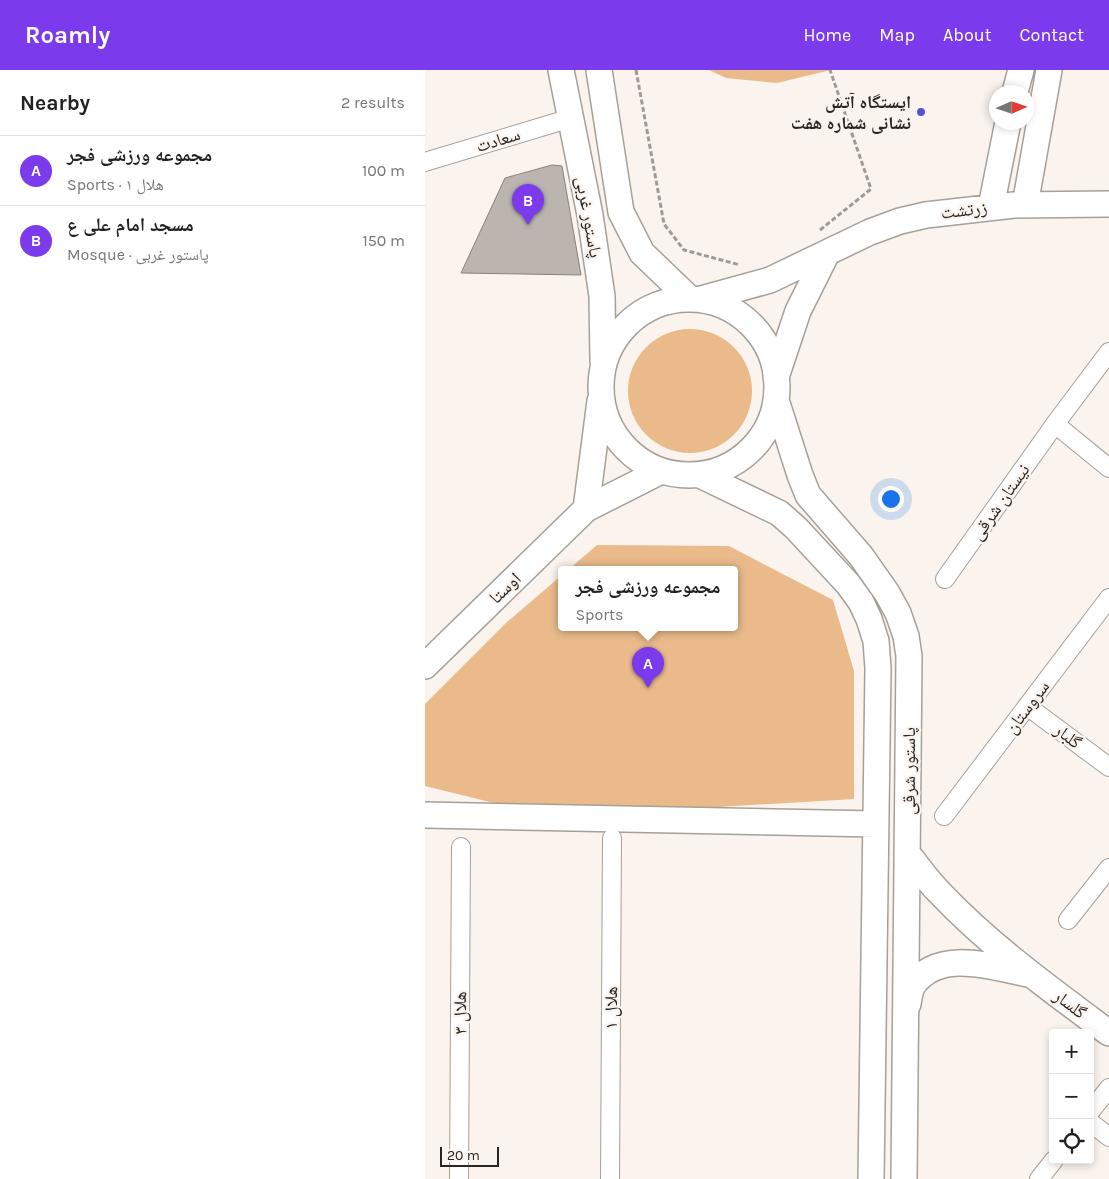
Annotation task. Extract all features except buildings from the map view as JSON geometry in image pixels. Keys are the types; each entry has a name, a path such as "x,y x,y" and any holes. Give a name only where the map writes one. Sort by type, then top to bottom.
{"main road":[{"name":"پاستور غربی","path":"561,70 590,215 602,296 603,366"},
{"name":"پاستور غربی","path":"599,70 621,212 642,253 695,299"},
{"path":"1017,85 1021,70"},
{"path":"1025,204 1049,70"},
{"path":"991,207 1006,130"},
{"name":"زرتشت","path":"695,299 770,280 823,242 870,232 900,221 926,215 1025,204 1109,204"},
{"path":"601,393 606,418 619,441 638,459 661,471 681,475 700,475 727,466 751,450 767,427 798,311 823,242"},
{"path":"585,509 603,366 612,344 626,325 645,310 666,302 695,299 723,306 743,317 759,334 771,354 776,388"},
{"name":"پاستور شرقی","path":"776,388 800,475 808,495 873,572 898,613 906,636 909,656 904,1179"},
{"name":"اوستا","path":"425,666 585,509 661,471"},
{"name":"پاستور شرقی","path":"700,475 779,513 796,528 848,584 861,602 876,640 878,668 871,1179"},
{"path":"425,815 876,824"},
{"name":"گلسار","path":"908,854 938,892 975,927 1030,975 1109,1033"},
{"path":"874,948 1030,975"},
{"path":"905,1015 912,986 926,972 960,962"}],"street":[{"name":"سعادت","path":"425,162 571,118"},
{"name":"نیستان شرقی","path":"945,579 1055,424 1109,352"},
{"path":"1055,424 1109,468"},
{"name":"سروستان","path":"944,816 1109,598"},
{"name":"گلبار","path":"1027,706 1109,767"},
{"name":"هلال ۱","path":"610,1179 612,838"},
{"name":"هلال ۳","path":"459,1179 461,847"},
{"path":"1068,920 1109,868"},
{"path":"1094,1107 1109,1088"},
{"path":"1094,1125 1109,1137"},
{"path":"1039,1179 1051,1164"}],"path":[{"path":"636,70 664,224 685,250 747,267"},
{"path":"823,242 871,189 830,70"}],"shaded area":[{"path":"709,70 831,70 777,83 726,78"},
{"path":"690,329 714,334 734,347 747,367 752,391 747,415 734,435 714,448 690,453 666,448 646,435 633,415 628,391 633,367 646,347 666,334"},
{"path":"597,545 729,546 833,600 854,671 854,799 551,817 425,786 425,704 506,623 558,578 558,631 738,631 738,566 572,566"}],"place":[{"name":"ایستگاه آتش نشانی شماره هفت","path":"921,112"},
{"name":"مسجد امام علی ع","path":"528,225"},
{"name":"مجموعه ورزشی فجر","path":"648,688"}]}
